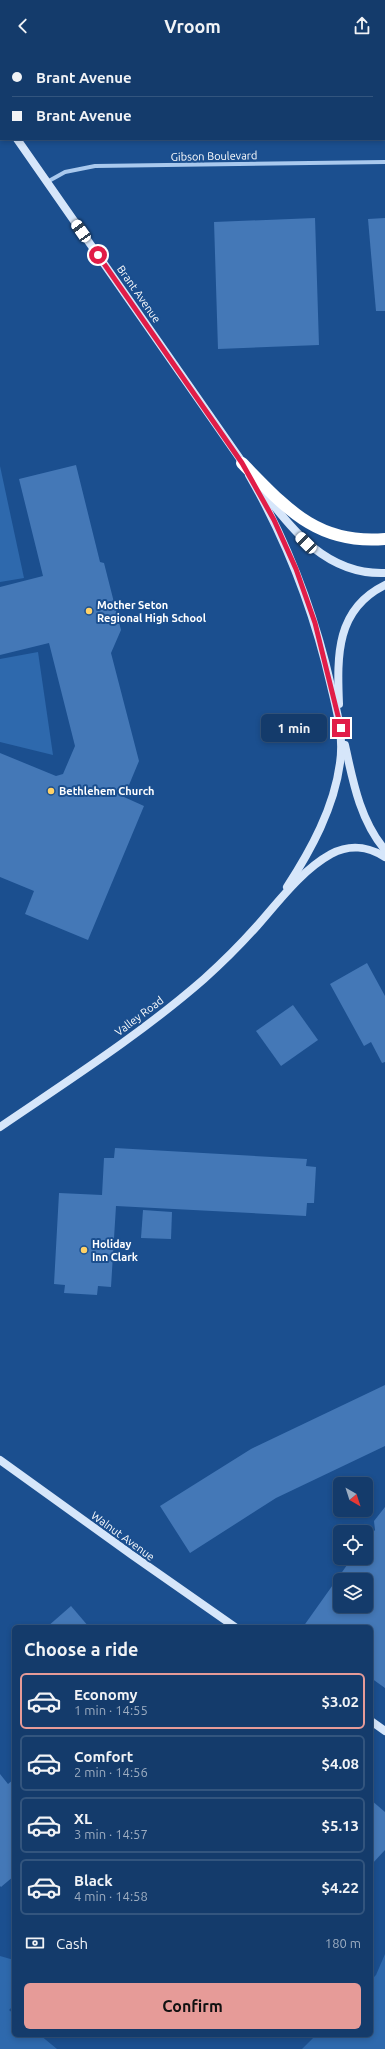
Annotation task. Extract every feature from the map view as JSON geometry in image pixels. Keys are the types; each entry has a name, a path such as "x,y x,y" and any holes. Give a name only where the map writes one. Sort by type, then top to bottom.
{"highway":[{"path":"242,463 279,499 304,520 319,529 350,539 385,539"}],"main road":[{"name":"Brant Avenue","path":"18,140 242,463 283,518 306,543 318,552 353,570 385,573"},
{"name":"Brant Avenue","path":"242,463 274,520 298,575 324,652 341,728"},
{"path":"385,585 357,605 351,613 342,635 338,672 341,728 360,804 366,819 385,850"},
{"name":"Valley Road","path":"275,905 310,848 331,802 340,762 341,728"},
{"name":"Valley Road","path":"0,1126 117,1046 170,1007 226,958 305,874 330,855 340,849 359,847 369,849 385,857"},
{"name":"Walnut Avenue","path":"0,1460 232,1625"},
{"path":"373,1722 385,1731"}],"street":[{"name":"Gibson Boulevard","path":"47,182 65,172 95,166 385,162"}],"shaded area":[{"path":"0,466 24,578 0,582"},
{"path":"38,652 53,755 0,742 0,659"},
{"path":"385,1954 385,2049 302,2049 314,2037 373,2037 373,1978 376,1975"},
{"path":"0,1956 12,1959 12,2007 9,2010 12,2012 12,2037 42,2037 57,2049 0,2049"}],"building":[{"path":"315,218 319,345 218,349 214,222"},
{"path":"385,218 385,311 376,311 368,219"},
{"path":"76,465 100,562 104,563 121,630 111,653 139,761 124,797 144,806 88,940 25,914 34,891 0,877 0,753 56,776 63,774 75,746 49,643 0,655 0,587 43,576 19,479"},
{"path":"367,963 385,996 385,1062 382,1063 371,1042 364,1046 330,984"},
{"path":"293,1005 318,1040 281,1066 256,1031"},
{"name":"Holiday Inn Clark","path":"115,1148 307,1159 306,1166 316,1167 314,1203 307,1203 306,1216 116,1206 111,1287 98,1286 97,1295 64,1293 65,1285 54,1284 59,1193 102,1195 104,1158 114,1158"},
{"path":"143,1210 172,1212 171,1239 141,1238"},
{"path":"385,1385 385,1446 276,1498 190,1553 160,1506 251,1449"},
{"path":"385,1507 385,1688 373,1679 373,1625 304,1625 333,1585 333,1613 373,1613 373,1573 341,1573 347,1565 373,1565 373,1532 375,1530 374,1521"},
{"path":"71,1606 87,1625 49,1625"},
{"path":"0,1774 8,1784 12,1781 12,1878 1,1887"},
{"path":"373,1802 385,1812 385,1850 373,1863"}],"place":[{"name":"Mother Seton Regional High School","path":"89,611"},
{"name":"Bethlehem Church","path":"51,791"},
{"name":"Holiday Inn Clark","path":"84,1250"}],"route":[{"path":"98,255 242,463 274,520 296,569 315,623 324,652 341,728"}]}
